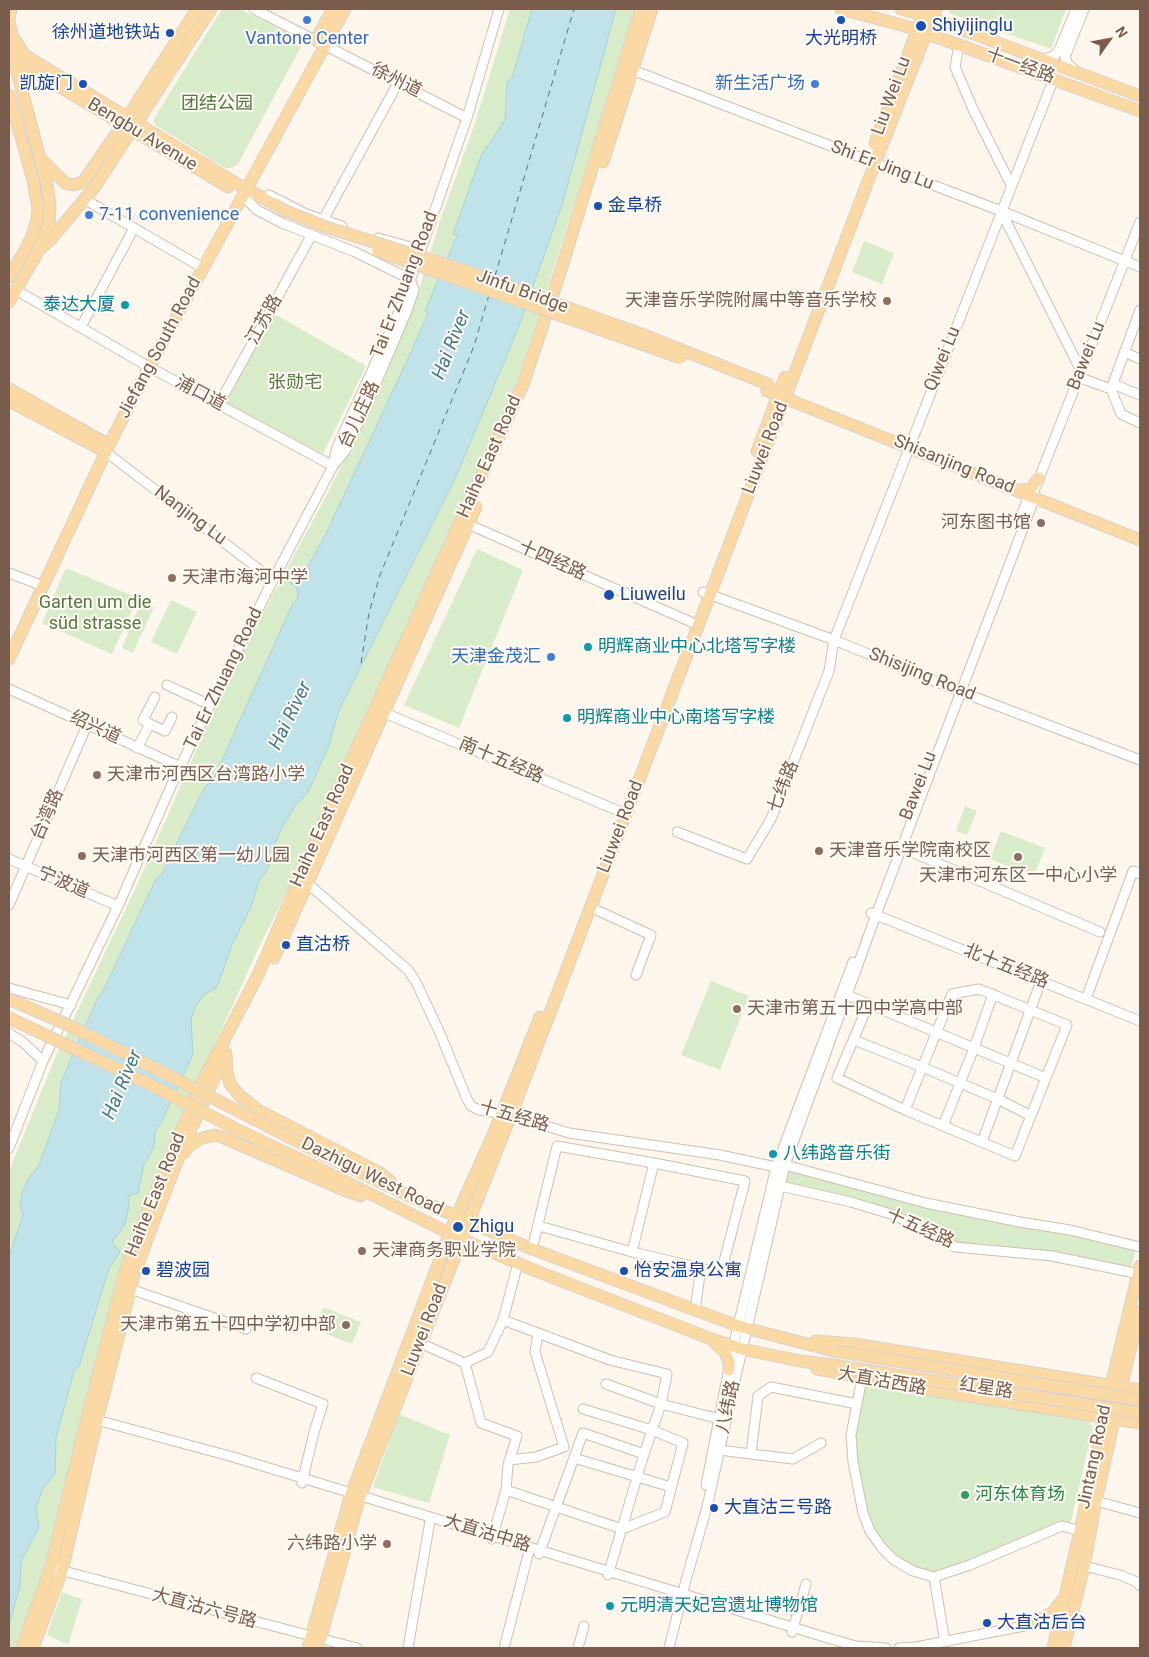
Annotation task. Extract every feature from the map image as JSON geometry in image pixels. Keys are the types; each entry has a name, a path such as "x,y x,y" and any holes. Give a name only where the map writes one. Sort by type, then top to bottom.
{"main road":[{"path":"11,9 9,21 13,36 31,59"},
{"path":"39,250 94,188 130,123 142,95 197,9"},
{"path":"40,157 65,183 74,185 83,182 130,123 211,9"},
{"path":"320,42 333,9"},
{"path":"320,42 345,9"},
{"name":"Haihe East Road","path":"33,1648 56,1569 126,1272 152,1200 202,1083 258,975 380,711 464,523 534,377 628,69 642,9"},
{"name":"Haihe East Road","path":"628,69 652,9"},
{"name":"十一经路","path":"841,9 922,32 1054,78 1140,111"},
{"name":"十一经路","path":"901,9 929,13 1140,96"},
{"path":"922,32 929,13"},
{"name":"Liu Wei Lu","path":"872,162 922,32"},
{"name":"Jiefang South Road","path":"9,659 108,449 149,367 243,190 254,174 320,42"},
{"path":"9,302 39,250 49,223 50,205 50,194 10,48"},
{"name":"Bengbu Avenue","path":"10,48 130,123 272,207"},
{"name":"Bengbu Avenue","path":"10,48 110,106 130,123 224,185 243,190"},
{"path":"9,95 11,108 33,180 38,209 32,236 9,277"},
{"path":"110,106 128,105 142,95"},
{"path":"780,392 778,383 786,374 872,162"},
{"name":"Liuwei Road","path":"314,1643 355,1496 456,1236 469,1222 507,1114 695,623 780,392 872,162"},
{"name":"Jinfu Bridge","path":"272,207 311,227 780,392"},
{"path":"9,389 108,449"},
{"name":"Shisanjing Road","path":"780,392 800,404 1032,493 1140,540"},
{"name":"Shisanjing Road","path":"780,392 1017,490 1050,497 1140,534"},
{"path":"9,401 108,449"},
{"path":"1032,493 1039,478"},
{"path":"1039,478 1042,489 1050,497"},
{"name":"Haihe East Road","path":"92,1421 130,1289 155,1218 178,1161 214,1076 262,984 380,711"},
{"name":"Liuwei Road","path":"355,1496 420,1343 456,1236 456,1217 507,1114 590,907 623,812"},
{"name":"Dazhigu West Road","path":"9,999 68,1025 322,1154 456,1217 532,1249 742,1327 834,1351"},
{"name":"Dazhigu West Road","path":"9,1018 137,1078 236,1129 456,1236 518,1263 704,1336 769,1354 800,1361 832,1365"},
{"path":"226,1053 230,1084 240,1096 258,1110 380,1173 407,1195"},
{"path":"178,1161 188,1147 199,1139 214,1135 344,1190 394,1205"},
{"name":"Jintang Road","path":"1121,1368 1140,1271"},
{"name":"Jintang Road","path":"1064,1648 1065,1595 1106,1435 1115,1386 1140,1312"},
{"path":"704,1336 724,1350 733,1371"},
{"name":"大直沽西路","path":"802,1342 854,1344 1140,1389"},
{"name":"红星路","path":"834,1351 1138,1413"},
{"name":"大直沽西路","path":"800,1361 817,1369 862,1378 1086,1415 1110,1416"},
{"name":"红星路","path":"832,1365 1138,1413"},
{"path":"1121,1368 1140,1389"},
{"name":"Jintang Road","path":"1110,1416 1115,1386"},
{"path":"1110,1416 1125,1418 1138,1413"},
{"path":"1110,1416 1138,1413"},
{"path":"1086,1415 1096,1422 1106,1435 1122,1426 1138,1413"},
{"name":"Jintang Road","path":"1053,1648 1056,1636 1064,1625 1084,1566 1106,1435"},
{"name":"Haihe East Road","path":"22,1648 56,1569"},
{"path":"1034,1624 1053,1612 1065,1595"},
{"path":"1034,1624 1047,1627 1056,1636 1060,1648"}],"street":[{"name":"徐州道","path":"254,9 467,118"},
{"name":"Tai Er Zhuang Road","path":"9,1148 43,1061 118,906 210,705 333,466 336,447 401,308 467,118 499,9"},
{"path":"1042,59 1054,56 1059,50 1076,9"},
{"path":"1077,72 1068,64 1065,57 1084,9"},
{"path":"959,45 955,68 973,109 1012,185"},
{"name":"Shi Er Jing Lu","path":"628,69 1002,211 1140,267"},
{"name":"Qiwei Lu","path":"834,640 1054,78"},
{"path":"323,220 398,83"},
{"path":"243,190 257,210 311,236 362,255 410,279"},
{"name":"Bengbu Avenue","path":"243,190 263,192 306,214 421,250"},
{"path":"84,199 203,268"},
{"path":"1002,211 1080,374 1112,387 1140,395"},
{"name":"Bawei Lu","path":"1039,478 1140,222"},
{"path":"81,327 134,228"},
{"name":"江苏路","path":"219,404 311,236"},
{"name":"浦口道","path":"16,290 149,367 333,466"},
{"path":"1140,310 1138,324 1124,352 1112,387 1121,414 1140,423"},
{"path":"1124,352 1140,359"},
{"name":"Nanjing Lu","path":"108,449 273,580"},
{"name":"Bawei Lu","path":"781,1166 1032,493"},
{"name":"十四经路","path":"464,523 695,623"},
{"path":"9,573 44,586"},
{"name":"Shisijing Road","path":"706,593 834,640 1140,760"},
{"name":"七纬路","path":"677,832 747,859 771,820 781,797 829,671 834,640"},
{"path":"167,685 210,705"},
{"name":"绍兴道","path":"9,689 181,767"},
{"name":"Bawei Lu","path":"781,1166 847,995 874,914 902,848 958,690"},
{"path":"156,697 144,720 165,730 172,716"},
{"name":"南十五经路","path":"380,711 623,812"},
{"path":"137,748 150,724"},
{"name":"台湾路","path":"9,905 88,725"},
{"path":"902,848 1100,932"},
{"name":"宁波道","path":"9,859 118,906"},
{"path":"1086,999 1133,871 1140,874"},
{"name":"十五经路","path":"307,883 408,970 416,982 439,1031 467,1099 471,1106 480,1110 507,1114 569,1133 781,1166 926,1203 1070,1230 1140,1246"},
{"path":"590,907 651,935 636,976"},
{"name":"北十五经路","path":"874,914 1140,1021"},
{"path":"982,1142 1041,981"},
{"path":"9,988 71,1005"},
{"path":"869,1003 838,1078 905,1110 1015,1156 1067,1025 979,988 952,994 905,1110"},
{"path":"943,1126 993,994"},
{"path":"847,995 1046,1078"},
{"path":"9,1032 43,1061"},
{"path":"854,1040 998,1099 1031,1116"},
{"path":"532,1249 557,1146 654,1163 745,1182 721,1273 632,1252 539,1226"},
{"path":"632,1252 654,1163"},
{"name":"八纬路","path":"685,1573 707,1507 720,1450 737,1346 780,1186 781,1166"},
{"name":"八纬路","path":"742,1327 781,1166"},
{"name":"十五经路","path":"780,1186 851,1202 894,1215 955,1247 1052,1256 1140,1271"},
{"path":"420,1343 465,1362 488,1352 503,1320 518,1263"},
{"path":"695,1310 701,1268"},
{"path":"130,1289 246,1329"},
{"path":"712,1316 726,1327 737,1346"},
{"path":"503,1320 610,1360 667,1374 660,1404 608,1573"},
{"path":"509,1460 536,1457 564,1448 535,1352 538,1333"},
{"path":"733,1371 750,1357 769,1354"},
{"path":"465,1362 481,1424 517,1436 509,1460 506,1490 492,1538"},
{"name":"八纬路","path":"669,1648 720,1419 733,1371"},
{"path":"256,1378 323,1404 314,1432 303,1481"},
{"path":"862,1378 851,1435 853,1462 859,1496 870,1531 882,1548 894,1560 913,1572 934,1578 970,1565 1062,1526 1080,1531"},
{"path":"606,1384 660,1404 720,1419"},
{"path":"751,1454 758,1396 771,1387 857,1404"},
{"path":"506,1490 622,1529 665,1512 683,1443 652,1430 583,1409"},
{"name":"大直沽中路","path":"92,1421 355,1496 682,1594 707,1604"},
{"path":"539,1552 583,1433 644,1454"},
{"path":"720,1450 793,1459 821,1443"},
{"path":"574,1458 671,1488"},
{"name":"大直沽中路","path":"355,1496 430,1521 492,1538 529,1551 539,1552"},
{"path":"1096,1501 1140,1514"},
{"path":"408,1648 430,1521"},
{"path":"504,1648 529,1551"},
{"path":"1084,1566 1128,1578 1137,1582 1140,1586"},
{"name":"大直沽六号路","path":"56,1569 314,1643 357,1648"},
{"path":"685,1573 692,1590 707,1604 847,1648"},
{"path":"934,1578 945,1642"},
{"path":"793,1630 806,1584"},
{"path":"899,1648 945,1642 1034,1624 1064,1625"},
{"path":"578,1648 584,1626"},
{"path":"793,1630 856,1646 886,1648"}],"green space":[{"name":"团结公园","path":"222,9 240,9 300,39 303,43 239,162 230,168 225,168 155,125 153,120"},
{"path":"510,9 636,9 518,381 297,872 260,945 189,1101 117,1281 45,1570 16,1648 9,1648 9,1171 55,1058 137,885 202,737 247,643 322,504 381,387 415,302 440,221 474,126"},
{"path":"950,9 1066,9 1051,49 949,13"},
{"path":"864,241 894,253 882,284 852,272"},
{"name":"张勋宅","path":"271,312 366,366 323,454 224,402"},
{"path":"477,549 523,570 459,728 404,705"},
{"name":"Garten um die süd strasse","path":"66,568 138,598 112,654 42,623"},
{"path":"171,600 197,612 177,654 151,642"},
{"path":"141,602 154,607 133,653 122,648"},
{"path":"965,806 977,811 967,835 956,831"},
{"path":"1001,831 1045,848 1034,876 990,859"},
{"path":"711,981 749,996 720,1070 681,1055"},
{"path":"787,1164 950,1211 1076,1233 1136,1248 1131,1267 1051,1252 956,1244 894,1213 783,1184"},
{"path":"323,1307 361,1322 352,1344 314,1329"},
{"path":"864,1383 1090,1422 1093,1427 1070,1525 939,1580 896,1562 872,1528 860,1487 854,1436"},
{"path":"399,1414 450,1435 429,1503 373,1487"},
{"path":"62,1592 82,1599 68,1645 47,1635"}],"water":[{"name":"Hai River","path":"532,9 616,9 562,205 517,331 455,479 339,710 328,748 308,792 296,805 281,829 272,859 266,872 259,880 251,907 232,945 217,987 204,995 195,1007 191,1020 193,1054 155,1132 154,1147 144,1165 139,1193 128,1196 129,1206 125,1224 112,1242 120,1252 109,1268 79,1366 74,1371 56,1438 55,1474 43,1488 36,1509 39,1528 21,1561 20,1586 9,1625 9,1257 23,1215 20,1206 22,1193 28,1179 39,1165 59,1110 61,1082 98,997 103,991 156,879 161,876 206,785 212,782 293,603 298,597 296,587 288,579 294,570 302,575 323,540 428,313 425,311 457,236 453,234 481,156 505,120 507,82 512,78"}],"ferry route":[{"path":"495,276 574,9"},
{"path":"361,663 369,613 380,575 474,346 489,295"}],"place":[{"name":"Vantone Center","path":"307,20"},
{"name":"大光明桥","path":"841,20"},
{"name":"Shiyijinglu","path":"921,26"},
{"name":"徐州道地铁站","path":"170,33"},
{"name":"凯旋门","path":"83,84"},
{"name":"新生活广场","path":"815,84"},
{"name":"金阜桥","path":"598,206"},
{"name":"7-11 convenience","path":"89,215"},
{"name":"天津音乐学院附属中等音乐学校","path":"887,301"},
{"name":"泰达大厦","path":"125,305"},
{"name":"河东图书馆","path":"1041,523"},
{"name":"天津市海河中学","path":"172,578"},
{"name":"Liuweilu","path":"609,595"},
{"name":"明辉商业中心北塔写字楼","path":"588,647"},
{"name":"天津金茂汇","path":"551,657"},
{"name":"明辉商业中心南塔写字楼","path":"567,718"},
{"name":"天津市河西区台湾路小学","path":"97,775"},
{"name":"天津音乐学院南校区","path":"819,851"},
{"name":"天津市河西区第一幼儿园","path":"82,856"},
{"name":"天津市河东区一中心小学","path":"1018,857"},
{"name":"直沽桥","path":"286,945"},
{"name":"天津市第五十四中学高中部","path":"737,1009"},
{"name":"八纬路音乐街","path":"773,1154"},
{"name":"Zhigu","path":"458,1227"},
{"name":"天津商务职业学院","path":"362,1251"},
{"name":"碧波园","path":"146,1271"},
{"name":"怡安温泉公寓","path":"624,1271"},
{"name":"天津市第五十四中学初中部","path":"346,1325"},
{"name":"河东体育场","path":"965,1495"},
{"name":"大直沽三号路","path":"714,1508"},
{"name":"六纬路小学","path":"387,1544"},
{"name":"元明清天妃宫遗址博物馆","path":"610,1606"},
{"name":"大直沽后台","path":"987,1623"}]}
